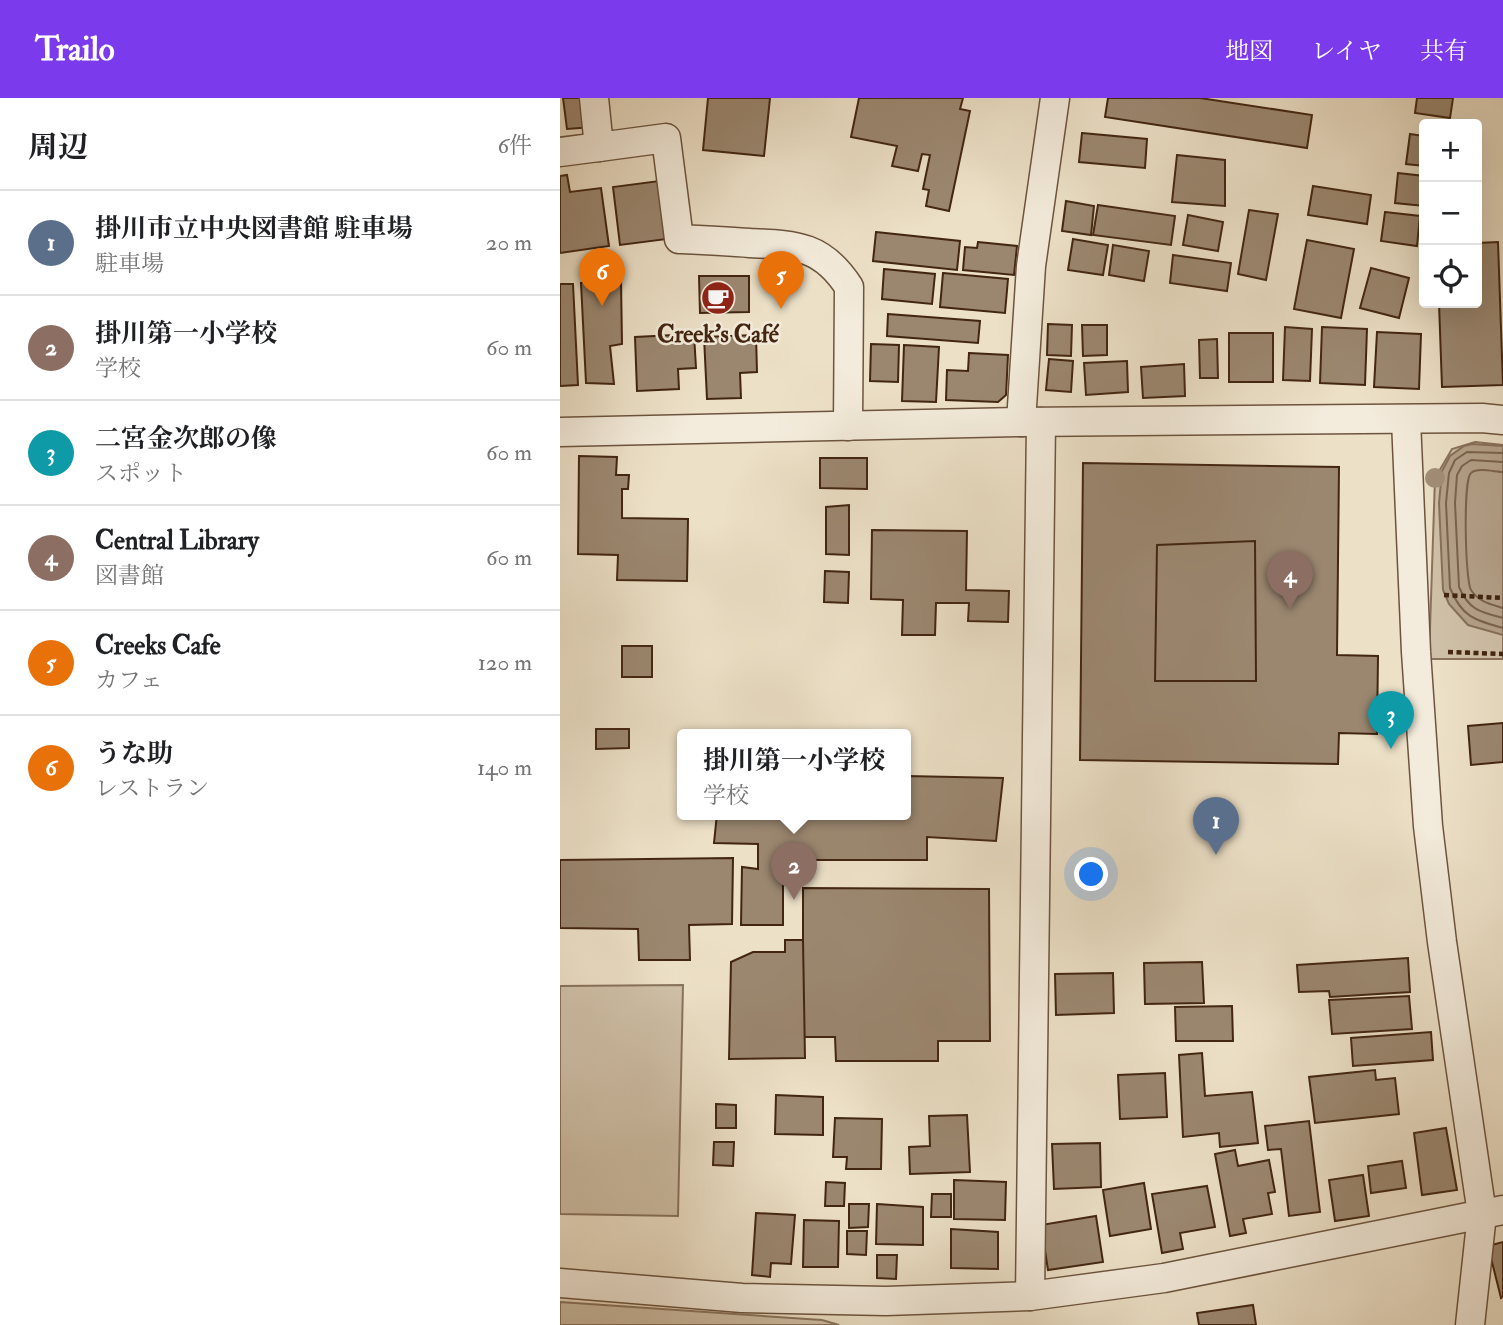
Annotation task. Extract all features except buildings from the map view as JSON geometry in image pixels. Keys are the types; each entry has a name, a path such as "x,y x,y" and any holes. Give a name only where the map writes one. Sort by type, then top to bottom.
{"street":[{"path":"594,98 599,147"},
{"path":"1030,1296 1031,266 1055,98"},
{"path":"560,152 666,138 679,239 795,245 821,257 838,270 849,287 848,426"},
{"path":"1406,420 1416,652 1428,826 1442,942 1493,1212 1470,1325"},
{"path":"560,432 1031,422 1503,420"},
{"path":"560,1283 741,1298 886,1301 1030,1296 1164,1278 1493,1212"}],"path":[{"path":"1444,596 1503,598"},
{"path":"1416,652 1503,654"}],"shaded area":[{"path":"1475,442 1503,445 1503,659 1429,659 1435,478 1452,449"},
{"path":"683,985 678,1216 560,1214 560,986"},
{"path":"560,1302 822,1320 839,1325 560,1325"}],"water":[{"path":"1472,444 1503,446 1503,635 1468,625 1449,604 1443,590 1439,503 1442,471 1450,456"}],"place":[{"name":"Creek's Café","path":"718,298"},
{"name":"うな助","path":"602,306"},
{"name":"Creeks Cafe","path":"781,309"},
{"name":"Central Library","path":"1290,609"},
{"name":"二宮金次郎の像","path":"1391,749"},
{"name":"掛川市立中央図書館 駐車場","path":"1216,855"},
{"name":"掛川第一小学校","path":"794,900"}]}
